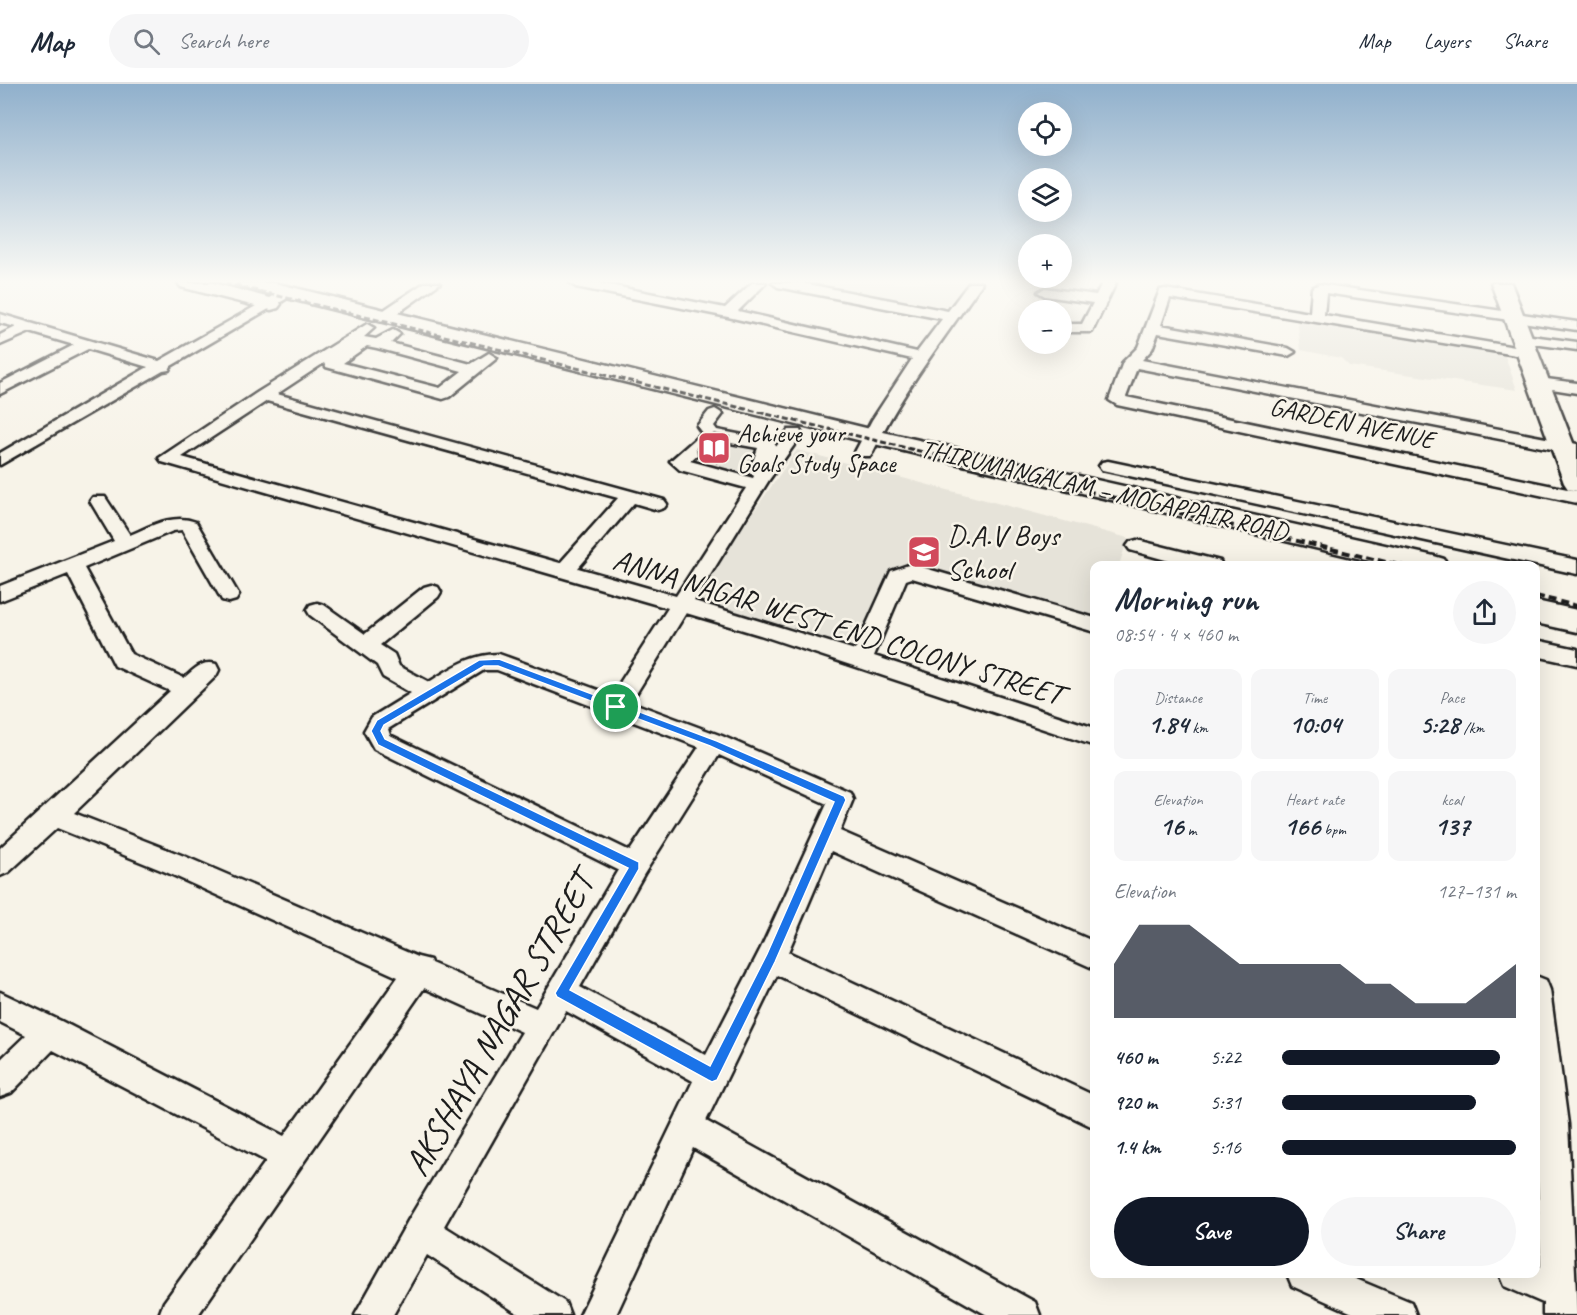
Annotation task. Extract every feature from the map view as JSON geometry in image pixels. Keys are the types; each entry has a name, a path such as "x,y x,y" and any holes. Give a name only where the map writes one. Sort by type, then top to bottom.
{"main road":[{"name":"THIRUMANGALAM – MOGAPPAIR ROAD","path":"409,340 482,364 713,424 867,444 1190,533 1311,561"},
{"name":"THIRUMANGALAM – MOGAPPAIR ROAD","path":"421,340 867,444 1411,561"},
{"path":"1524,340 1539,383 1569,447 1577,483"},
{"path":"1540,589 1577,597"},
{"path":"1540,613 1577,621"}],"street":[{"path":"80,340 164,367"},
{"path":"0,460 209,340"},
{"name":"ANNA NAGAR WEST END COLONY STREET","path":"363,340 264,395 168,458 862,659 1090,735"},
{"path":"365,340 330,364 443,394 482,364"},
{"path":"847,340 921,357"},
{"path":"867,444 933,340"},
{"path":"1131,362 1145,349 1148,340"},
{"path":"1223,340 1288,352"},
{"path":"1485,340 1526,346 1577,346"},
{"path":"0,389 89,343"},
{"path":"1131,362 1569,447"},
{"name":"GARDEN AVENUE","path":"1131,362 1117,400 1577,497"},
{"path":"1539,383 1577,388"},
{"path":"264,395 658,504"},
{"path":"713,424 768,445 755,485 681,464 679,461 713,424"},
{"path":"616,707 755,485 794,434"},
{"path":"1108,466 1577,567"},
{"name":"ANNA NAGAR WEST END COLONY STREET","path":"564,572 630,496"},
{"path":"99,501 126,544"},
{"path":"0,594 170,525 184,524 189,526 230,595"},
{"path":"1137,546 1194,561"},
{"path":"73,565 123,660 186,689"},
{"path":"862,659 898,576 911,571 1090,624"},
{"path":"365,645 431,592"},
{"path":"317,610 386,660 391,671 431,693"},
{"path":"1540,649 1577,657"},
{"path":"598,1315 686,1127 771,958 841,800 714,743 499,662 482,662 472,666 380,723 376,731 377,737 392,747 635,866"},
{"path":"0,864 208,670"},
{"name":"AKSHAYA NAGAR STREET","path":"372,1315 635,866 714,743"},
{"path":"54,816 175,864 322,931 420,970 542,1026"},
{"path":"825,836 1090,954"},
{"path":"771,958 1090,1110"},
{"path":"177,1315 420,970"},
{"path":"561,993 712,1075"},
{"path":"0,1006 288,1155"},
{"path":"1540,1019 1552,1125 1560,1304"},
{"path":"0,1082 51,1031"},
{"path":"686,1127 1022,1315"},
{"path":"421,1231 552,1315"},
{"path":"1313,1278 1398,1315"},
{"path":"1522,1278 1560,1304"}],"shaded area":[{"path":"1300,340 1430,340 1504,353 1517,390 1349,366 1341,358 1301,350"},
{"path":"711,434 768,449 757,485 679,461"},
{"name":"D.A.V Boys School","path":"797,450 1128,538 1120,561 1090,561 1090,617 901,565 853,652 689,603"}],"building":[{"path":"714,434 729,437 716,453 697,448"}],"railway":[{"path":"462,340 940,456"},
{"path":"934,455 1382,561"},
{"path":"1540,597 1577,606"}],"place":[{"name":"Achieve your Goals Study Space","path":"714,448"},
{"name":"D.A.V Boys School","path":"924,552"}],"route":[{"path":"482,662 499,662 616,707 714,743 841,800 771,958 712,1075 561,993 635,866 382,742 377,737 376,731 380,723 482,662"}]}
